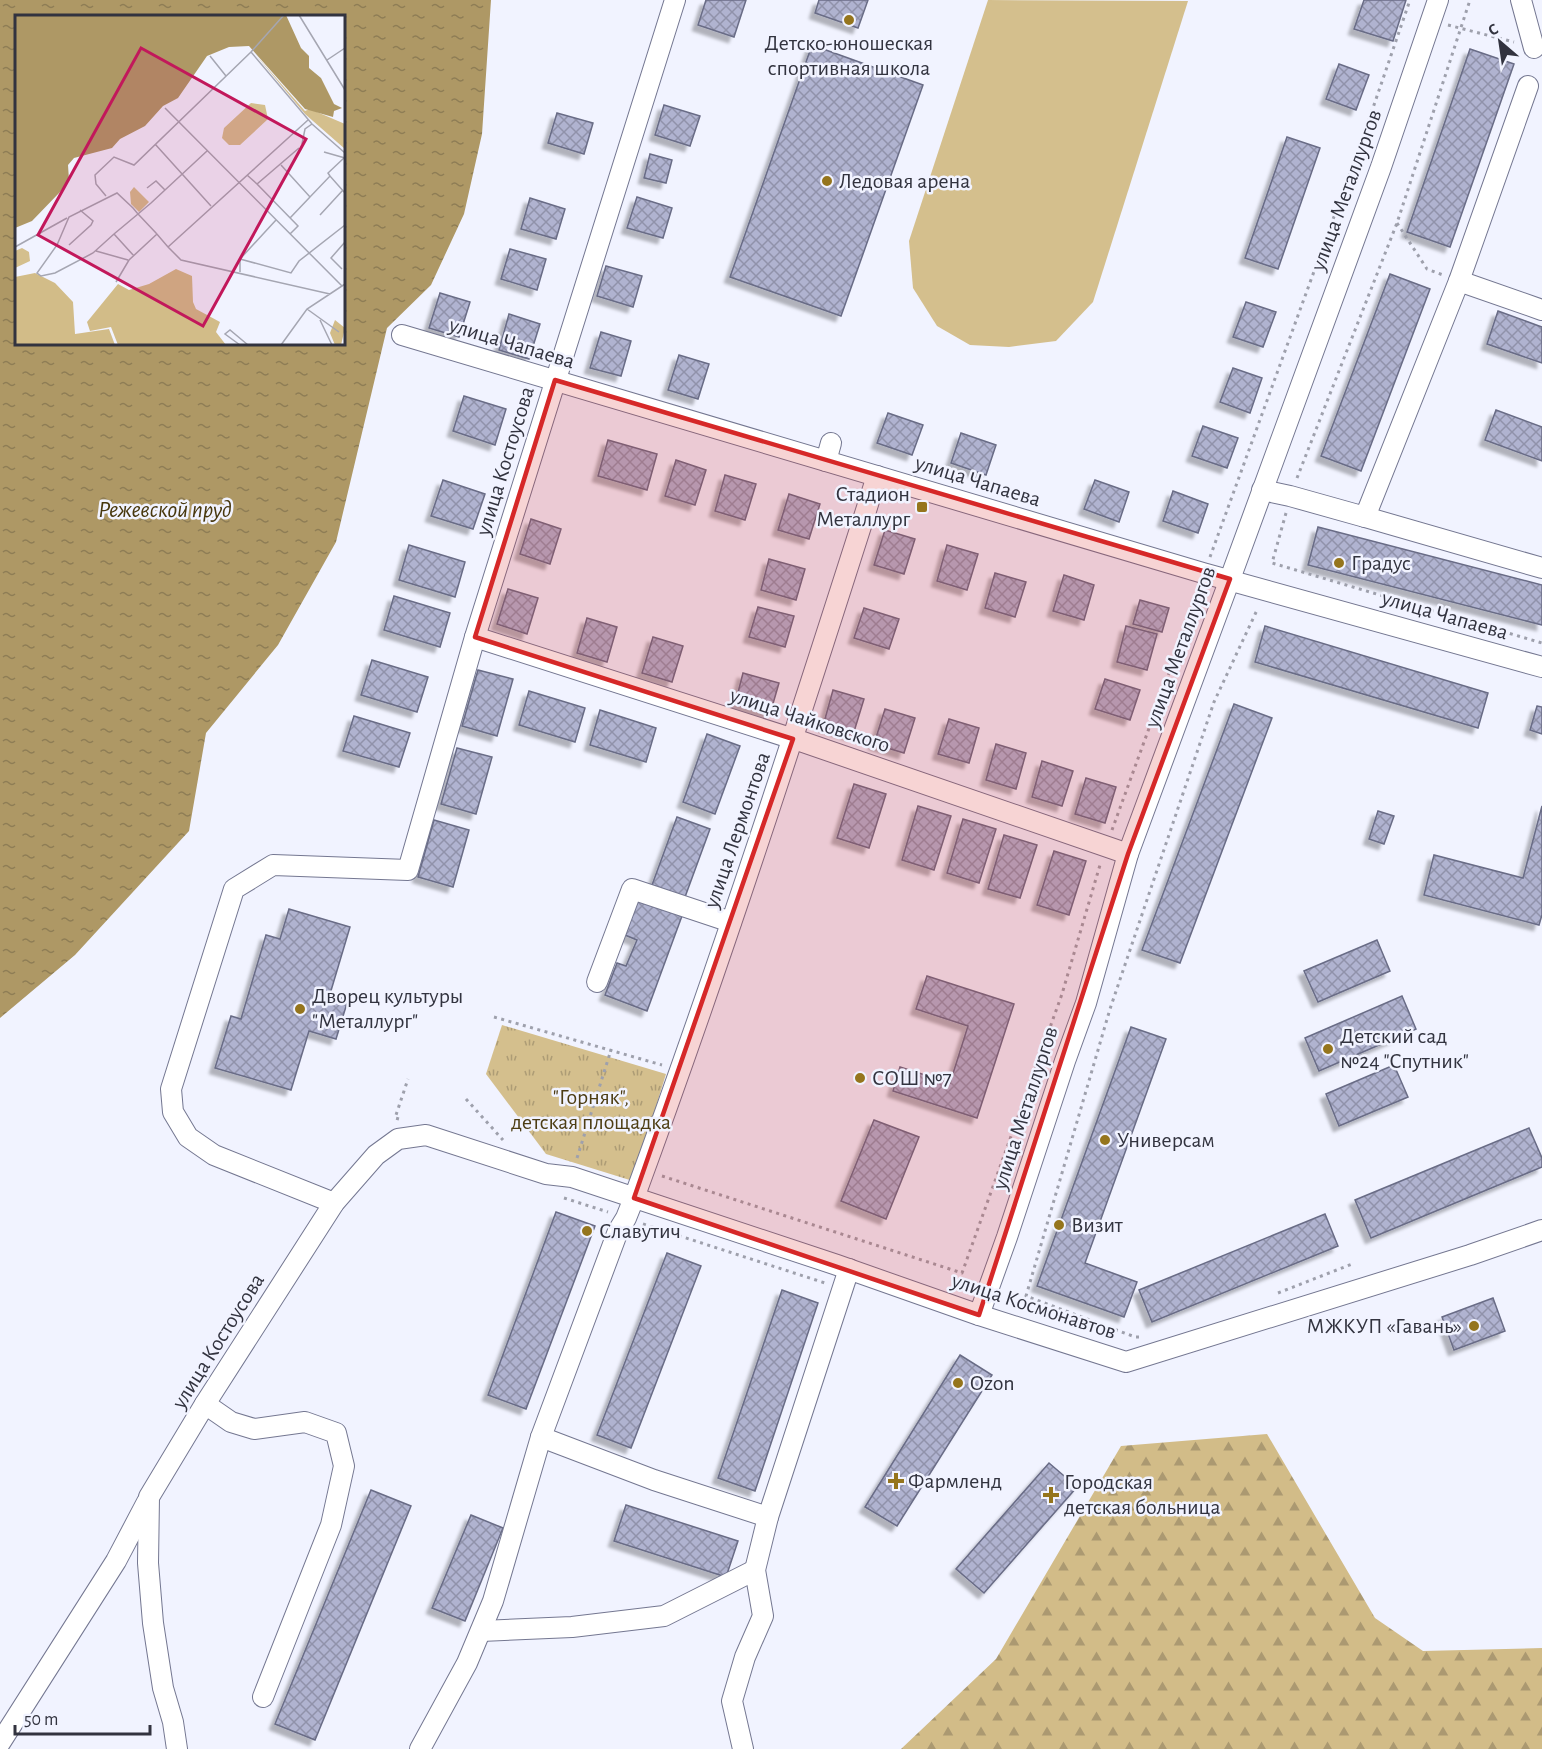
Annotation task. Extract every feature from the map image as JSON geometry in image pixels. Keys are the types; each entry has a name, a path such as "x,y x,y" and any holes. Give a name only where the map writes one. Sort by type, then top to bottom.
{"street":[{"name":"улица Костоусова","path":"334,1203 213,1155 188,1137 173,1112 171,1089 234,889 273,865 408,870 475,637 675,0"},
{"name":"улица Металлургов","path":"979,1315 1086,1003 1128,854 1381,167 1438,0"},
{"path":"1521,0 1534,48"},
{"path":"1365,517 1459,281 1528,86"},
{"path":"1459,281 1542,310"},
{"name":"улица Чапаева","path":"402,335 555,380 828,452 877,476 1203,573 1542,667"},
{"name":"улица Лермонтова","path":"420,1749 467,1663 493,1601 541,1437 681,1070 793,739 877,476"},
{"path":"1262,490 1542,568"},
{"name":"улица Чайковского","path":"475,637 793,739 1128,854"},
{"path":"597,982 632,889 731,922"},
{"name":"улица Костоусова","path":"177,1749 173,1722 163,1688 153,1623 148,1563 150,1497 205,1404 334,1203 376,1155 398,1139 426,1135 546,1174"},
{"name":"улица Космонавтов","path":"546,1174 572,1177 849,1269 979,1315 1126,1362 1470,1255 1542,1230"},
{"path":"743,1749 732,1701 745,1657 763,1616 755,1570 768,1517 849,1269"},
{"path":"205,1404 231,1422 254,1429 304,1422 336,1433 344,1466 331,1525 263,1697"},
{"path":"541,1437 654,1480 768,1517"},
{"path":"0,1743 116,1561 150,1497"},
{"path":"481,1631 572,1627 664,1616 755,1570"}],"path":[{"path":"1209,561 1410,0"},
{"path":"1470,0 1397,223 1290,496 1272,563 1542,643"},
{"path":"1432,20 1534,48"},
{"path":"1397,223 1427,269 1459,281"},
{"path":"656,1174 962,1273 1062,994 1106,846 1199,589"},
{"path":"1145,1337 1135,1337 1026,1296 1110,1009 1210,713 1260,606"},
{"path":"494,1017 667,1066"},
{"path":"576,1163 611,1050"},
{"path":"466,1099 509,1146"},
{"path":"564,1198 842,1288"},
{"path":"1276,1294 1352,1264"}],"highlighted area":[{"path":"555,380 1230,579 1128,854 979,1315 634,1198 793,739 475,637"}],"green space":[{"path":"988,0 1188,1 1093,302 1056,341 1009,347 970,345 937,326 913,288 909,241"},
{"name":"\"Горняк\", детская площадка","path":"502,1025 666,1074 633,1181 546,1154 486,1074"},
{"path":"1267,1434 1375,1618 1423,1651 1542,1648 1542,1749 901,1749 996,1659 1121,1446"}],"water":[{"name":"Режевской пруд","path":"0,0 491,0 482,134 464,214 431,285 387,328 336,542 278,645 206,733 189,831 75,955 0,1018"}],"building":[{"path":"706,0 746,0 734,37 698,25"},
{"name":"Детско-юношеская спортивная школа","path":"819,0 868,0 858,28 815,13"},
{"path":"1364,0 1406,0 1393,41 1354,29"},
{"name":"Ледовая арена","path":"812,45 923,85 841,316 730,277"},
{"path":"1470,49 1514,64 1450,247 1407,232"},
{"path":"1339,64 1369,75 1356,110 1326,99"},
{"path":"664,105 700,116 690,146 655,135"},
{"path":"557,113 593,123 584,154 548,143"},
{"path":"1287,137 1320,148 1278,269 1245,258"},
{"path":"650,154 672,160 666,183 644,178"},
{"path":"637,197 672,208 663,238 627,228"},
{"path":"530,198 565,209 556,239 521,229"},
{"path":"510,249 546,259 537,290 501,279"},
{"path":"606,266 642,276 633,307 597,296"},
{"path":"1390,274 1430,289 1361,471 1321,456"},
{"path":"440,293 470,302 459,337 429,328"},
{"path":"1246,302 1276,312 1263,347 1233,337"},
{"path":"1498,311 1542,327 1542,363 1487,344"},
{"path":"509,314 540,324 529,359 499,350"},
{"path":"601,332 631,341 621,376 590,368"},
{"path":"679,355 709,364 698,399 668,390"},
{"path":"1233,368 1262,378 1250,413 1220,402"},
{"path":"464,396 506,409 495,445 453,431"},
{"path":"1496,410 1542,427 1542,461 1485,440"},
{"path":"888,413 923,425 912,455 877,443"},
{"path":"1203,426 1238,438 1227,468 1192,456"},
{"path":"961,433 996,445 986,475 951,463"},
{"path":"608,440 657,454 647,490 598,476"},
{"path":"676,460 706,470 695,505 665,496"},
{"path":"725,475 756,484 745,520 715,511"},
{"path":"443,480 485,494 473,529 431,516"},
{"path":"1095,480 1129,492 1119,522 1084,509"},
{"path":"1173,491 1208,504 1198,533 1163,521"},
{"path":"789,494 820,504 809,539 778,530"},
{"path":"531,519 561,529 550,564 520,554"},
{"path":"1318,527 1542,585 1542,625 1308,565"},
{"path":"885,530 915,539 904,574 874,565"},
{"path":"409,545 465,562 455,597 399,580"},
{"path":"947,545 978,554 967,590 937,581"},
{"path":"769,559 805,569 796,600 761,590"},
{"path":"995,573 1026,582 1015,617 985,608"},
{"path":"1064,575 1094,585 1084,620 1053,611"},
{"path":"508,589 538,598 527,634 497,624"},
{"path":"394,596 450,613 440,647 384,630"},
{"path":"1140,600 1169,608 1162,632 1133,624"},
{"path":"758,607 794,616 785,647 749,637"},
{"path":"864,608 899,619 889,649 854,638"},
{"path":"587,618 617,627 607,662 577,653"},
{"path":"1126,626 1157,634 1147,670 1117,662"},
{"path":"1265,626 1488,693 1478,728 1255,662"},
{"path":"653,637 683,646 672,682 642,673"},
{"path":"372,660 428,677 417,712 361,695"},
{"path":"478,670 513,679 497,736 462,726"},
{"path":"743,673 779,683 770,714 735,704"},
{"path":"1105,679 1140,690 1130,720 1095,709"},
{"path":"833,690 864,699 853,735 823,726"},
{"path":"529,691 585,708 575,742 519,725"},
{"path":"1234,704 1272,718 1180,963 1142,950"},
{"path":"1537,706 1542,707 1542,734 1530,730"},
{"path":"885,709 915,718 904,753 874,744"},
{"path":"600,710 656,728 646,762 590,745"},
{"path":"354,716 410,733 399,767 343,751"},
{"path":"949,719 979,728 969,763 938,754"},
{"path":"707,734 740,746 715,814 683,802"},
{"path":"996,744 1026,753 1016,789 986,780"},
{"path":"457,748 492,757 476,814 441,804"},
{"path":"1042,761 1073,771 1062,806 1032,797"},
{"path":"1086,778 1116,787 1105,823 1075,814"},
{"path":"854,784 886,794 869,848 837,838"},
{"path":"918,806 951,816 934,870 902,860"},
{"path":"1542,806 1542,915 1539,925 1424,895 1434,855 1523,878"},
{"path":"1378,811 1394,816 1384,844 1369,839"},
{"path":"677,817 710,829 685,897 652,885"},
{"path":"963,819 996,829 979,883 947,873"},
{"path":"434,820 469,830 453,887 418,877"},
{"path":"1004,835 1037,845 1020,898 988,889"},
{"path":"1054,851 1086,861 1069,915 1037,905"},
{"path":"638,900 682,916 647,1011 605,995 617,963 626,966 637,940 625,935"},
{"path":"289,909 350,927 330,994 348,1000 336,1039 309,1031 291,1090 215,1068 231,1016 241,1019 266,935 280,939"},
{"path":"1377,940 1390,971 1318,1002 1304,971"},
{"path":"927,976 1014,1004 977,1118 893,1091 900,1067 950,1083 968,1026 916,1009"},
{"path":"1402,996 1416,1029 1319,1071 1305,1038"},
{"path":"1131,1027 1166,1039 1085,1263 1137,1282 1124,1317 1037,1286"},
{"path":"1394,1065 1408,1097 1339,1126 1326,1094"},
{"path":"874,1120 919,1137 886,1219 841,1201"},
{"path":"1529,1128 1542,1158 1542,1167 1371,1238 1355,1200"},
{"path":"556,1212 595,1226 526,1409 488,1395"},
{"path":"1325,1214 1338,1246 1152,1322 1139,1290"},
{"path":"667,1253 701,1266 631,1448 597,1435"},
{"path":"782,1290 818,1303 755,1491 718,1478"},
{"path":"1493,1298 1505,1331 1454,1350 1442,1317"},
{"path":"960,1355 992,1375 897,1526 865,1507"},
{"path":"1049,1463 1077,1487 984,1593 956,1569"},
{"path":"371,1490 411,1506 315,1740 275,1724"},
{"path":"626,1505 738,1541 726,1577 614,1541"},
{"path":"471,1515 503,1528 465,1621 432,1608"}],"place":[{"name":"Детско-юношеская спортивная школа","path":"849,20"},
{"name":"Ледовая арена","path":"827,181"},
{"name":"Стадион Металлург","path":"922,507"},
{"name":"Градус","path":"1339,563"},
{"name":"Дворец культуры \"Металлург\"","path":"300,1009"},
{"name":"Детский сад №24 \"Спутник\"","path":"1328,1049"},
{"name":"СОШ №7","path":"860,1078"},
{"name":"Универсам","path":"1105,1140"},
{"name":"Визит","path":"1059,1225"},
{"name":"Славутич","path":"587,1231"},
{"name":"МЖКУП «Гавань»","path":"1474,1326"},
{"name":"Ozon","path":"958,1383"},
{"name":"Фармленд","path":"896,1481"},
{"name":"Городская детская больница","path":"1051,1495"}]}
